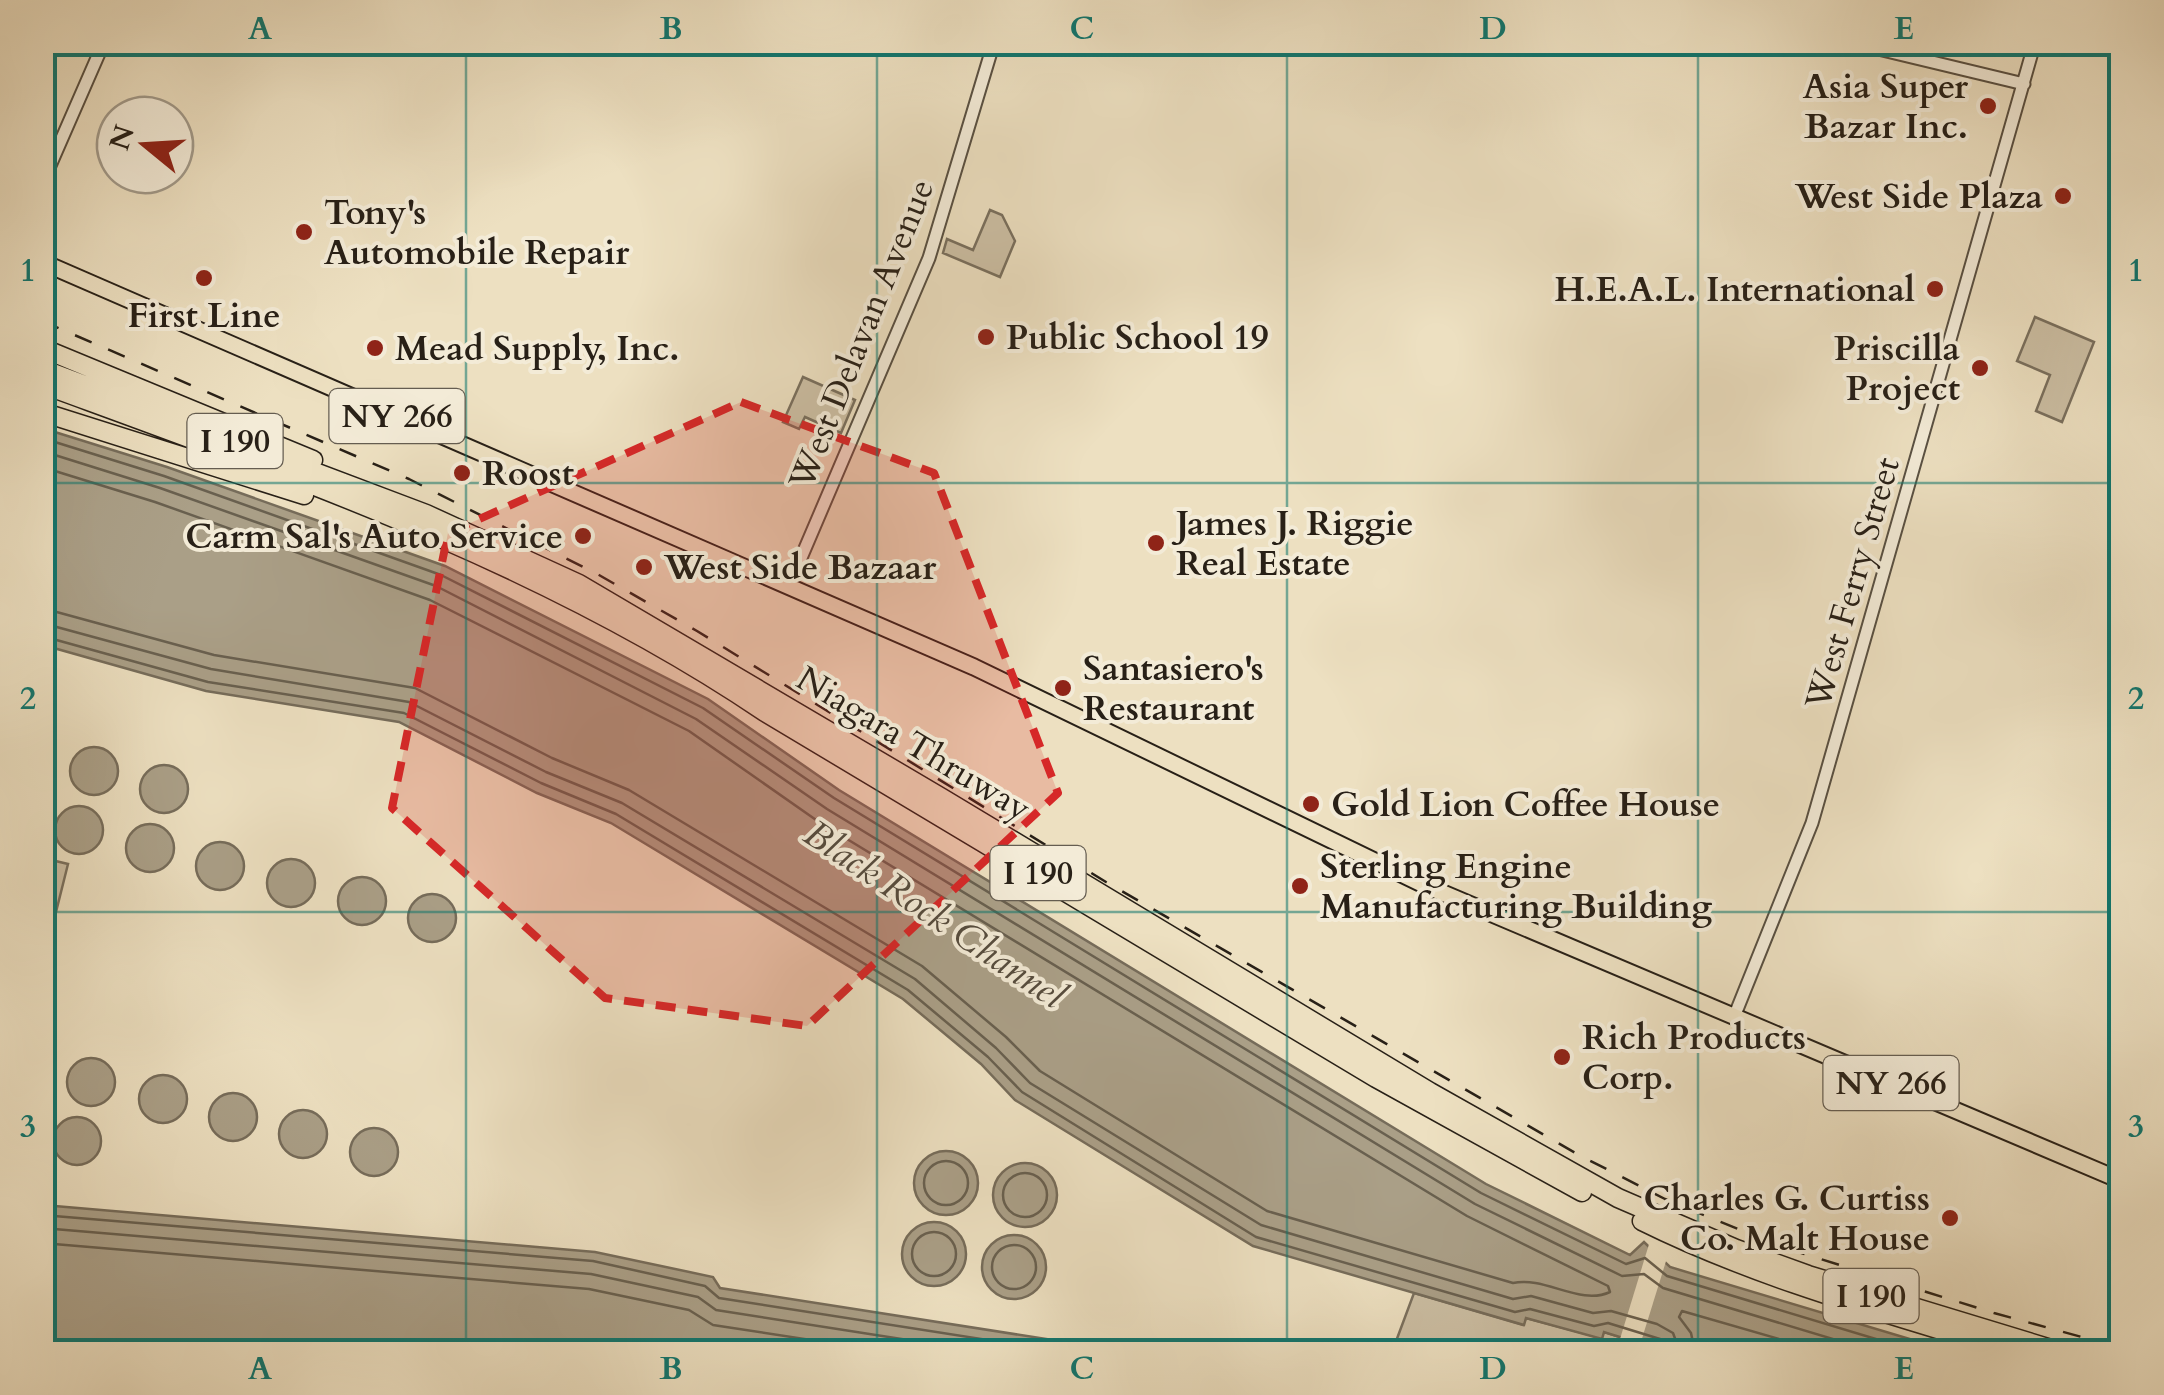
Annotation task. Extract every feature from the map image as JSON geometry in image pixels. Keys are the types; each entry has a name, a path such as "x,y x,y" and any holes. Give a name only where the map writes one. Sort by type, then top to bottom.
{"highway":[{"path":"42,348 290,449 423,522"},
{"name":"Niagara Thruway","path":"42,368 579,584 1654,1221 1837,1299 2018,1352"},
{"name":"Niagara Thruway","path":"42,384 423,522"},
{"path":"42,412 232,473 423,522"},
{"name":"Niagara Thruway","path":"1683,1234 1864,1294 2061,1352"}],"main road":[{"name":"NY 266","path":"42,262 1022,689 1394,872 2122,1181"}],"street":[{"path":"42,184 104,42"},
{"name":"West Delavan Avenue","path":"789,586 929,258 994,42"},
{"path":"1849,42 2024,84"},
{"name":"West Ferry Street","path":"1734,1017 1812,823 2035,42"}],"highlighted area":[{"path":"741,402 934,473 1058,793 807,1026 605,998 392,808 448,533"}],"shaded area":[{"path":"990,210 1002,215 1015,241 1000,277 943,253 947,239 973,250"},
{"path":"2035,317 2094,342 2062,422 2036,411 2050,375 2017,361"},
{"path":"803,377 855,400 841,433 805,417 799,429 783,422"},
{"path":"42,858 68,864 43,964"},
{"path":"1414,1293 1523,1325 1526,1318 1601,1338 1604,1332 1668,1352 1392,1352"}],"water":[{"name":"Black Rock Channel","path":"42,428 167,467 445,566 708,699 839,790 1486,1184 1630,1255 1644,1242 1670,1267 1953,1352 1668,1352 1604,1332 1602,1339 1526,1318 1524,1325 1253,1246 1015,1100 981,1064 903,999 611,823 537,793 399,722 206,691 43,645"},
{"path":"94,747 111,754 118,771 111,788 94,795 77,788 70,771 77,754"},
{"path":"164,765 181,772 188,789 181,806 164,813 147,806 140,789 147,772"},
{"path":"79,806 96,813 103,830 96,847 79,854 62,847 55,830 62,813"},
{"path":"150,824 167,831 174,848 167,865 150,872 133,865 126,848 133,831"},
{"path":"220,842 237,849 244,866 237,883 220,890 203,883 196,866 203,849"},
{"path":"291,859 308,866 315,883 308,900 291,907 274,900 267,883 274,866"},
{"path":"362,877 379,884 386,901 379,918 362,925 345,918 338,901 345,884"},
{"path":"432,894 449,901 456,918 449,935 432,942 415,935 408,918 415,901"},
{"path":"91,1058 108,1065 115,1082 108,1099 91,1106 74,1099 67,1082 74,1065"},
{"path":"163,1075 180,1082 187,1099 180,1116 163,1123 146,1116 139,1099 146,1082"},
{"path":"233,1093 250,1100 257,1117 250,1134 233,1141 216,1134 209,1117 216,1100"},
{"path":"303,1110 320,1117 327,1134 320,1151 303,1158 286,1151 279,1134 286,1117"},
{"path":"77,1117 94,1124 101,1141 94,1158 77,1165 60,1158 53,1141 60,1124"},
{"path":"374,1128 391,1135 398,1152 391,1169 374,1176 357,1169 350,1152 357,1135"},
{"path":"946,1151 969,1160 978,1183 969,1206 946,1215 923,1206 914,1183 923,1160"},
{"path":"1025,1163 1048,1172 1057,1195 1048,1218 1025,1227 1002,1218 993,1195 1002,1172"},
{"path":"43,1205 595,1252 713,1277 720,1288 1129,1352 43,1352"},
{"path":"934,1222 957,1231 966,1254 957,1277 934,1286 911,1277 902,1254 911,1231"},
{"path":"1014,1235 1037,1244 1046,1267 1037,1290 1014,1299 991,1290 982,1267 991,1244"}],"pier":[{"path":"1650,1241 1667,1258 1640,1345 1620,1339"}],"railway":[{"path":"42,321 409,479 599,575 1106,882 1577,1154 1665,1199 1782,1247 2122,1348"}],"place":[{"name":"Asia Super Bazar Inc.","path":"1988,106"},
{"name":"West Side Plaza","path":"2063,196"},
{"name":"Tony's Automobile Repair","path":"304,232"},
{"name":"First Line","path":"204,278"},
{"name":"H.E.A.L. International","path":"1935,289"},
{"name":"Public School 19","path":"986,337"},
{"name":"Mead Supply, Inc.","path":"375,348"},
{"name":"Priscilla Project","path":"1980,368"},
{"name":"Roost","path":"462,473"},
{"name":"Carm Sal's Auto Service","path":"583,536"},
{"name":"James J. Riggie Real Estate","path":"1156,543"},
{"name":"West Side Bazaar","path":"644,567"},
{"name":"Santasiero's Restaurant","path":"1063,688"},
{"name":"Gold Lion Coffee House","path":"1311,804"},
{"name":"Sterling Engine Manufacturing Building","path":"1300,886"},
{"name":"Rich Products Corp.","path":"1562,1057"},
{"name":"Charles G. Curtiss Co. Malt House","path":"1950,1218"}]}
